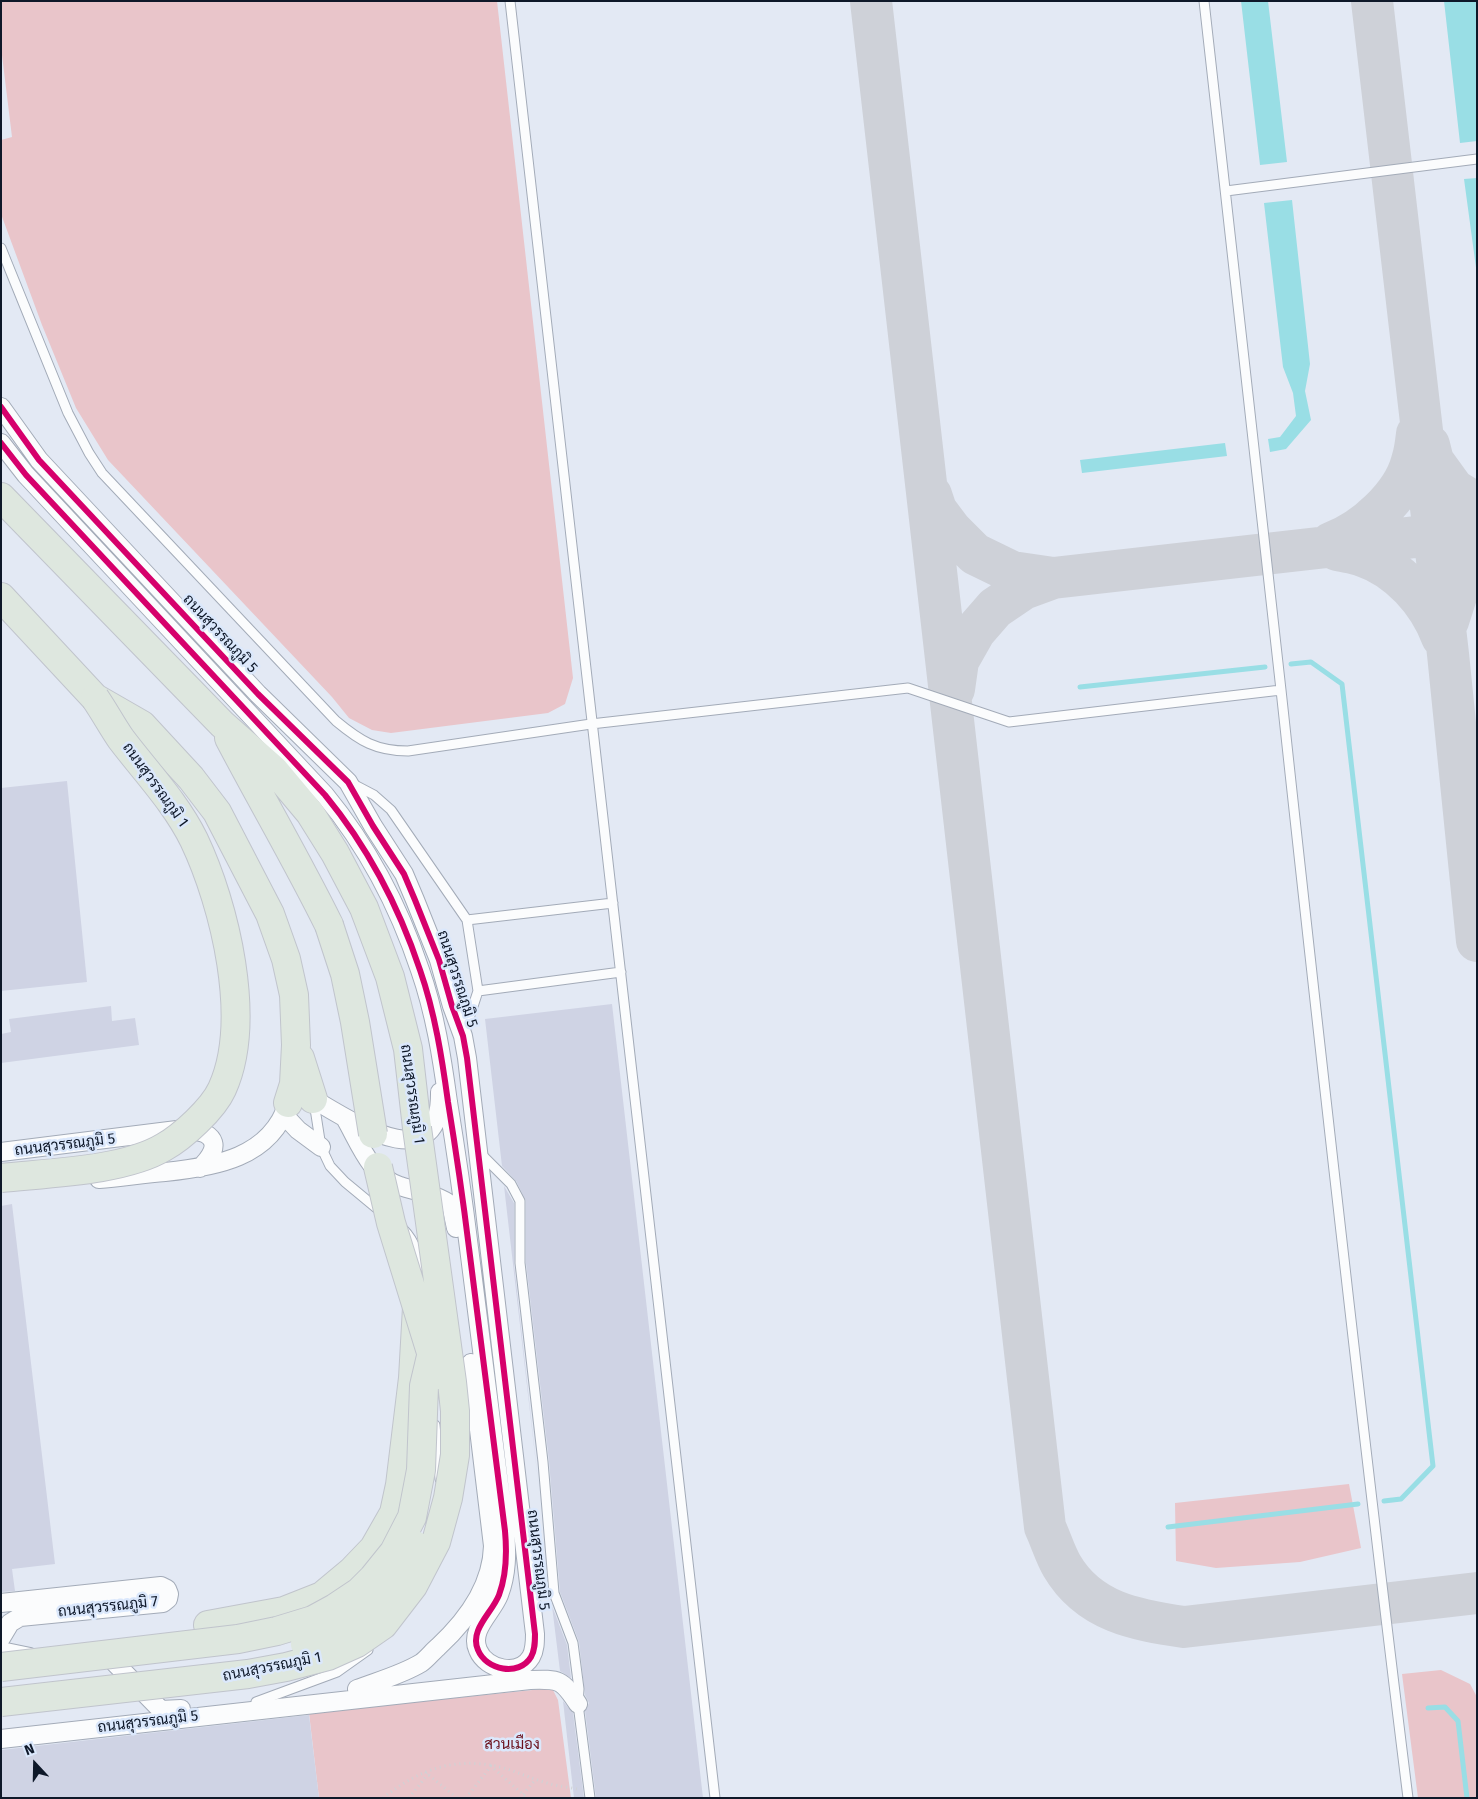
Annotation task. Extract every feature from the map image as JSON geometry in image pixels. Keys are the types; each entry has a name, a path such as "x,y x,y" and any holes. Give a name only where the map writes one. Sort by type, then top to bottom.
{"highway":[{"name":"ถนนสุวรรณภูมิ 1","path":"1,497 222,724 274,770 310,813 335,853 364,908 390,977 408,1049 422,1169 430,1309 442,1426 440,1468 431,1511 404,1567 369,1605 336,1632 300,1646 216,1660 1,1684"},
{"name":"ถนนสุวรรณภูมิ 1","path":"1,597 95,698 120,738 170,800 194,840 215,894 230,953 235,1003 234,1050 222,1090 198,1122 163,1148 132,1160 102,1167 1,1178"},
{"path":"95,698 142,725 191,778 217,812 270,914 286,960 294,995 296,1045 295,1106"},
{"name":"ถนนสุวรรณภูมิ 1","path":"1,1702 238,1675 286,1667 328,1656 357,1643 383,1625 413,1586 436,1542 448,1498 456,1455 454,1411 430,1309 391,1223 380,1176 355,1022 345,974 330,925 298,862 258,793 222,724"},
{"name":"ถนนสุวรรณภูมิ 1","path":"10,1653 244,1620 284,1611 322,1596 352,1571 374,1548 394,1513 400,1485 413,1378 430,1309"},
{"name":"ถนนสุวรรณภูมิ 1","path":"1,1667 253,1636 313,1620 359,1592 394,1552 412,1517 420,1470 430,1309"}],"street":[{"name":"ถนนสุวรรณภูมิ 5","path":"1,407 39,460 258,694 348,782 373,826 404,874 440,960 452,1006 463,1036 467,1058 535,1634 532,1656 527,1662 504,1676"},
{"name":"ถนนสุวรรณภูมิ 5","path":"22,435 2,447 26,475 326,795 345,819 392,900 409,940 421,972 439,1041 461,1185 505,1531 507,1556 504,1577 498,1597 478,1629 475,1642 478,1651 485,1661 504,1676"},
{"name":"ถนนสุวรรณภูมิ 5","path":"295,1106 345,1118 380,1135 404,1140 420,1137 429,1132 437,1120 440,1107 439,1041"},
{"path":"295,1106 298,1130 321,1147"},
{"path":"1,1191 221,1164 250,1150 267,1138 295,1106"},
{"path":"345,1118 369,1161 385,1180 398,1186 444,1199 452,1205 456,1225 493,1546 493,1559 484,1588 464,1619 448,1638 422,1662 400,1673 357,1689"},
{"name":"ถนนสุวรรณภูมิ 5","path":"1,1152 33,1158 185,1129 205,1133 211,1139 214,1148 211,1157 200,1168"},
{"name":"ถนนสุวรรณภูมิ 7","path":"1,1603 161,1586 169,1594 168,1599 163,1603 20,1617 10,1622 1,1638"},
{"name":"ถนนสุวรรณภูมิ 5","path":"1,1660 10,1653 111,1660 161,1710 256,1702 357,1689"},
{"name":"ถนนสุวรรณภูมิ 5","path":"1,1739 294,1707 504,1676 530,1680 554,1679 578,1696"},
{"path":"357,1689 504,1676"}],"lane":[{"path":"510,1 715,1798"},
{"path":"1204,1 1332,1161 1377,1552 1408,1798"},
{"path":"1226,191 1477,160"},
{"path":"1,248 68,413 102,473 336,721 354,737 371,745 391,751 408,752 591,724 908,688 1009,722 1281,690"},
{"path":"348,782 374,795 391,810 467,920 478,990 463,1036"},
{"path":"467,920 613,903"},
{"path":"478,990 621,972"},
{"path":"256,1702 337,1672 366,1653 402,1608 438,1518 440,1492 420,1264 412,1238 345,1182 330,1166 321,1147 295,1106"},
{"path":"478,1151 511,1184 520,1201 520,1263 543,1462 554,1593 573,1643 590,1795"},
{"path":"33,1158 37,1186"}],"path":[{"path":"386,1797 403,1783 426,1773 454,1765 481,1764 509,1769 590,1795"},
{"path":"491,1766 522,1796 527,1798"},
{"path":"466,1798 491,1766"},
{"path":"409,1798 426,1773"},
{"path":"426,1773 457,1798"},
{"path":"522,1796 536,1779"}],"green space":[{"path":"1,1 497,1 573,678 565,704 548,713 391,733 372,730 349,718 332,697 108,460 76,408 42,325 1,214 1,140 12,137 1,47"},
{"path":"1349,1484 1361,1548 1300,1562 1216,1568 1176,1561 1175,1503"},
{"path":"1441,1670 1470,1684 1477,1697 1477,1798 1418,1798 1402,1674"},
{"name":"สวนเมือง","path":"552,1688 558,1700 571,1798 319,1798 309,1713"}],"water":[{"path":"1241,1 1268,1 1287,162 1260,165"},
{"path":"1444,1 1477,1 1477,141 1460,143"},
{"path":"1477,178 1477,275 1464,179"},
{"path":"1292,200 1310,364 1305,391 1311,420 1286,449 1270,452 1268,439 1280,437 1296,416 1293,393 1283,367 1264,203"},
{"path":"1225,443 1227,456 1082,473 1080,460"}],"building":[{"path":"67,781 87,982 1,991 1,788"},
{"path":"612,1004 703,1798 596,1798 585,1711 589,1703 585,1695 579,1642 560,1592 549,1461 526,1263 526,1201 516,1181 502,1166 485,1019"},
{"path":"111,1006 112,1021 135,1018 139,1045 1,1063 1,1034 11,1032 9,1019"},
{"path":"504,1186 514,1203 514,1264 539,1490"},
{"path":"12,1204 55,1564 12,1569 15,1591 1,1592 1,1206"},
{"path":"552,1606 567,1645 571,1678 560,1671"},
{"path":"563,1701 573,1713 584,1798 574,1798"},
{"path":"309,1715 319,1798 1,1798 1,1750"}],"waterway":[{"path":"1291,664 1311,662 1342,684 1433,1466 1401,1499 1384,1501"},
{"path":"1080,687 1265,667"},
{"path":"1168,1527 1358,1504"},
{"path":"1428,1708 1445,1707 1458,1721 1467,1798"}],"taxiway":[{"path":"871,1 1045,1527 1062,1566 1073,1582 1086,1594 1100,1604 1131,1617 1184,1627 1477,1593"},
{"path":"1372,1 1448,654 1477,941"},
{"path":"1331,543 1369,521 1391,499 1407,474 1414,454 1417,434"},
{"path":"1429,445 1433,461 1454,490 1477,504"},
{"path":"931,495 936,510 951,530 975,554 1012,572 1053,578"},
{"path":"954,689 958,661 975,631 995,608 1023,589 1053,578 1477,530"},
{"path":"1337,550 1376,561 1400,578 1421,599 1442,637"},
{"path":"1448,621 1468,568 1477,560"}],"cycle path":[{"path":"1,407 39,460 258,694 348,782 373,826 404,874 415,900 439,960 463,1036 467,1058 535,1634 531,1657 519,1667 511,1669 495,1666 482,1657 476,1643 476,1636 482,1622 496,1602 502,1587 506,1563 505,1531 457,1157 434,1019 412,946 392,900 368,856 325,795 26,475 1,443"}]}
